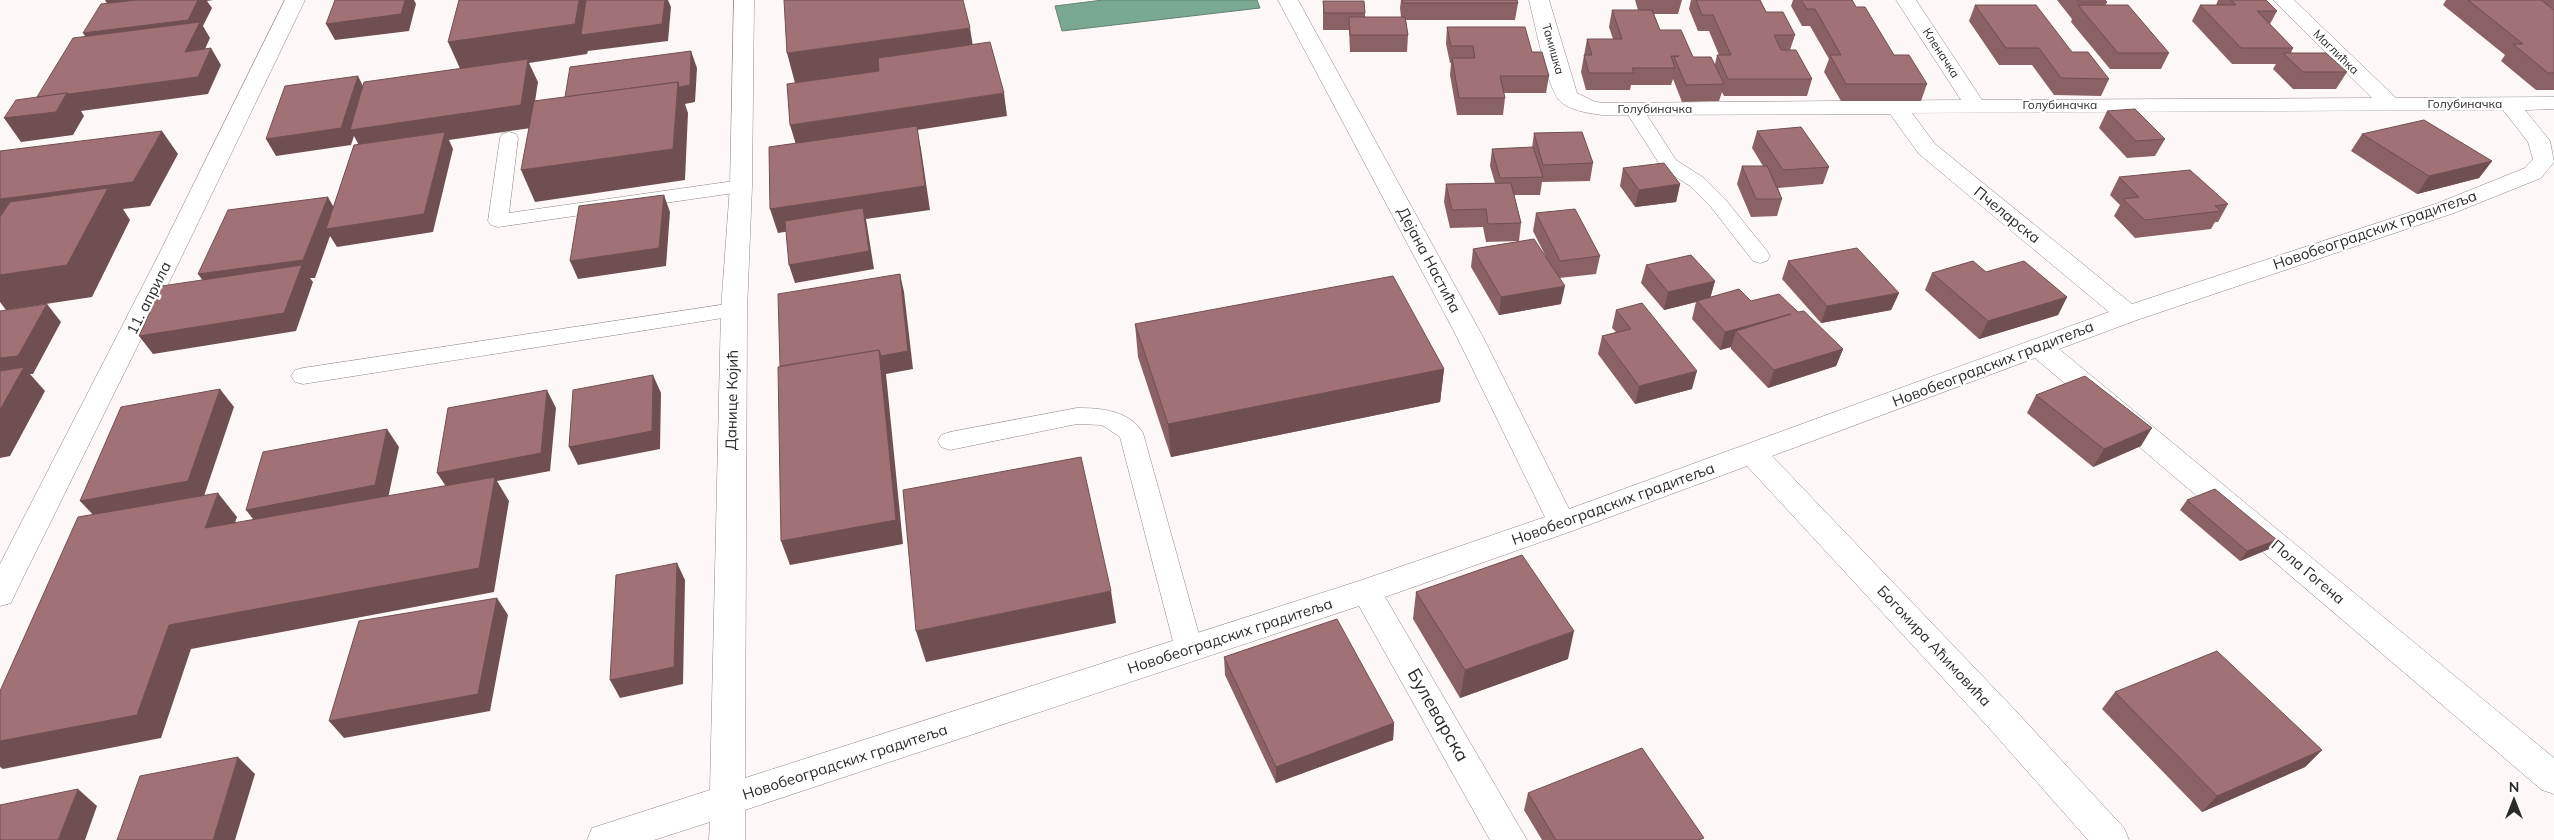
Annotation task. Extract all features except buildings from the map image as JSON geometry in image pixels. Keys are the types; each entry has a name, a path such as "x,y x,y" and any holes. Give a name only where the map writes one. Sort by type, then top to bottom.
{"street":[{"name":"11. априла","path":"0,594 168,260 295,0"},
{"name":"Данице Којић","path":"727,840 726,801 734,310 741,186 744,0"},
{"name":"Дејана Настића","path":"1288,0 1470,337 1562,523"},
{"name":"Тамишка","path":"1539,0 1560,78 1568,97"},
{"name":"Кленачка","path":"1906,0 1975,106"},
{"name":"Маглићка","path":"2283,0 2390,104"},
{"name":"Голубиначка","path":"1568,97 1588,107 1634,110 2554,103"},
{"name":"Новобеоградских градитеља","path":"606,840 1366,591 1754,454 2038,346 2128,314 2446,208 2533,173 2544,160 2539,141 2509,104"},
{"name":"Пчеларска","path":"1896,107 1927,149 2128,314"},
{"name":"Пола Гогена","path":"2038,346 2554,779"},
{"name":"Богомира Аћимовића","path":"1754,454 2002,719 2111,840"},
{"name":"Булеварска","path":"1366,591 1509,840"}],"lane":[{"path":"1634,110 1669,164 1696,182 1713,198 1760,256"},
{"path":"509,138 498,221 741,186"},
{"path":"303,376 734,310"},
{"path":"950,440 1077,416 1107,417 1131,433 1190,649"}],"shaded area":[{"path":"1103,0 1257,0 1260,8 1062,31 1055,6"}]}
